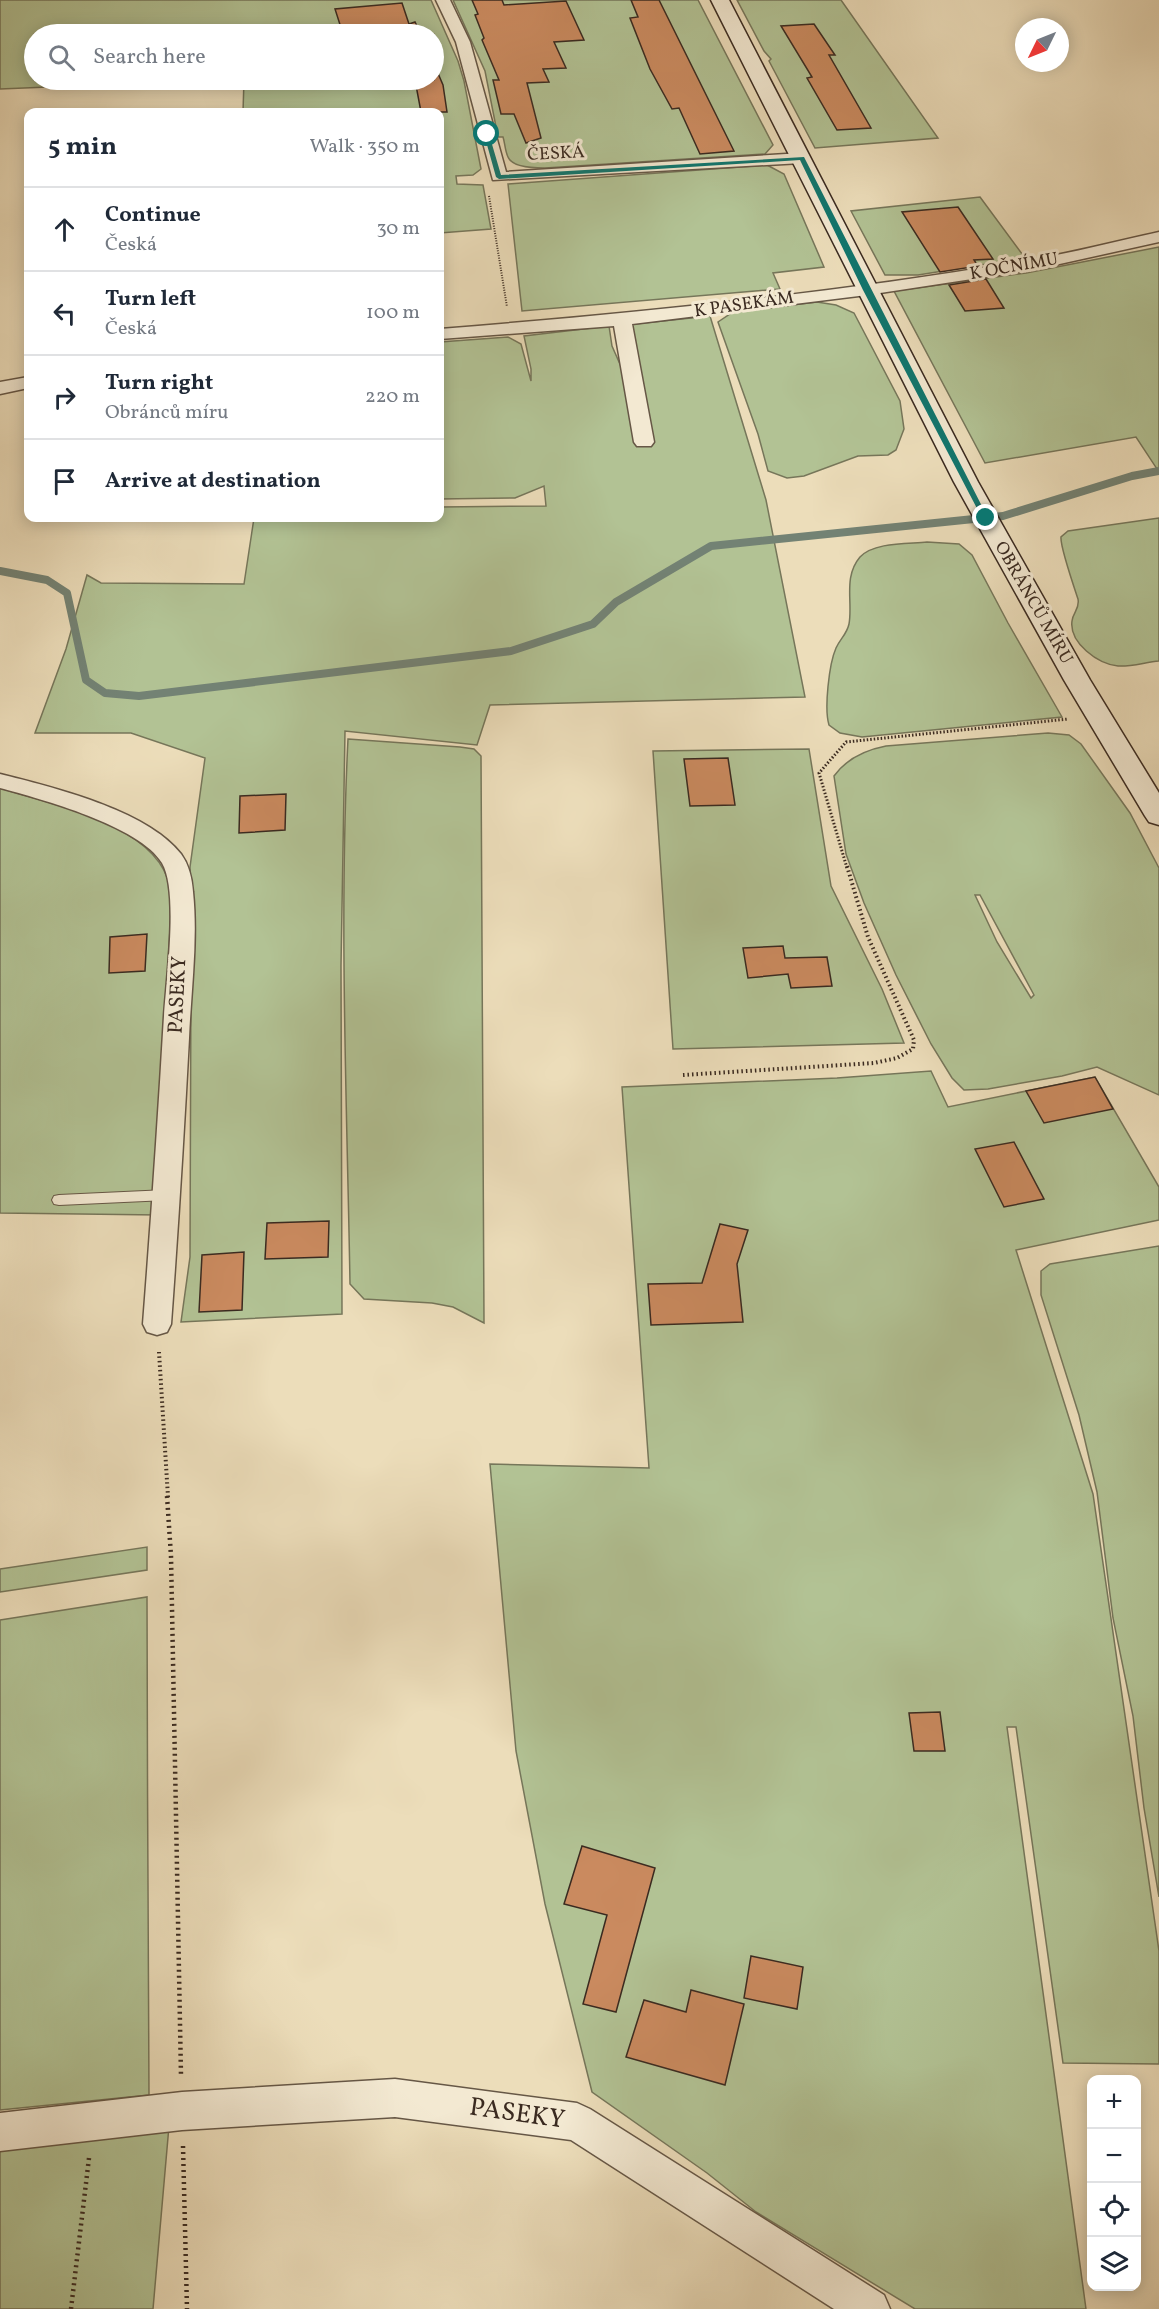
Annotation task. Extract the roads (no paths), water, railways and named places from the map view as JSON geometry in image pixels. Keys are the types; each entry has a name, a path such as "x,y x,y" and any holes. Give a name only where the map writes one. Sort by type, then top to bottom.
{"main road":[{"name":"OBRÁNCŮ MÍRU","path":"720,0 1005,555 1159,816"}],"street":[{"name":"ČESKÁ","path":"442,0 463,42 499,177 802,158"},
{"name":"K OČNÍMU","path":"867,290 1037,264 1159,237"},
{"name":"K PASEKÁM","path":"444,334 622,320 867,290"},
{"path":"622,320 644,442"},
{"path":"0,388 24,384"},
{"name":"PASEKY","path":"0,781 122,822 148,834 163,846 172,859 179,877 182,898 167,1195 157,1324"},
{"name":"PASEKY","path":"0,2132 182,2111 395,2098 577,2121 870,2309"}],"lane":[{"path":"59,1200 167,1195"}],"waterway":[{"path":"0,571 47,580 67,593 86,680 105,693 139,696 511,651 593,624 616,602 711,546 1003,516 1132,476 1159,471"}]}
